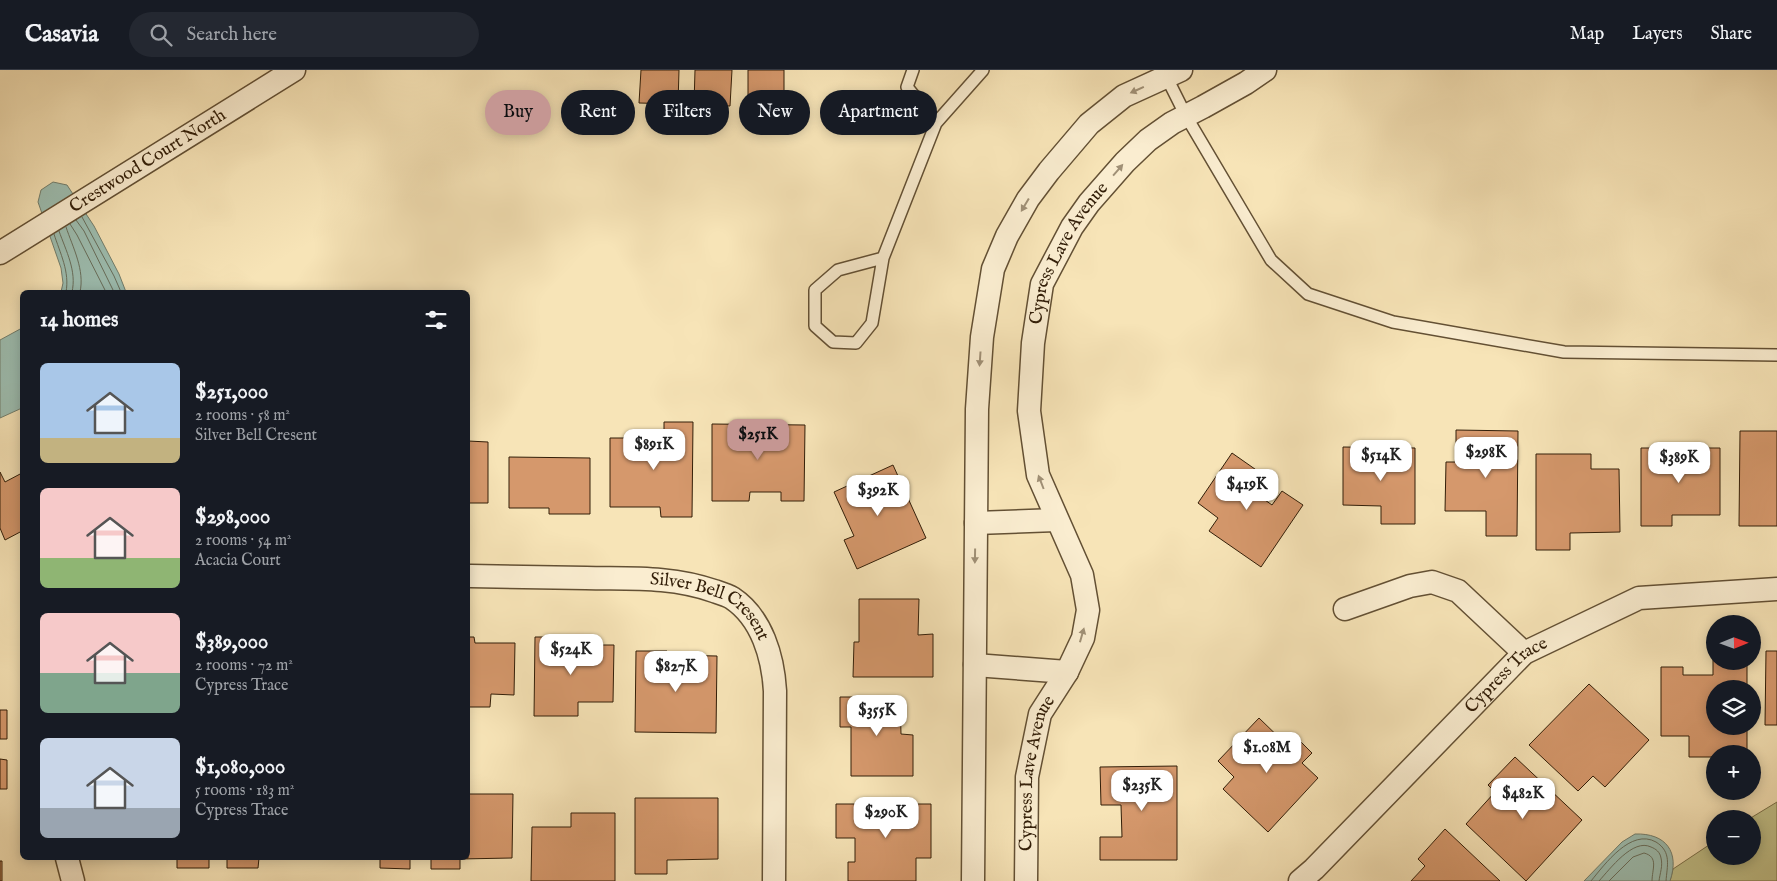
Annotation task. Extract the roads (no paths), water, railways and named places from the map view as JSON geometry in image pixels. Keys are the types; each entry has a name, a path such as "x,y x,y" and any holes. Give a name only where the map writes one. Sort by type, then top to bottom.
{"street":[{"name":"Crestwood Court North","path":"0,253 294,70"},
{"name":"Cypress Lave Avenue","path":"1026,881 1027,777 1040,714 1067,672 1082,638 1088,610 1082,575 1038,476 1029,411 1033,343 1042,284 1072,227 1095,196 1125,162 1148,140 1172,122 1246,83 1266,70"},
{"path":"973,881 976,409 982,337 992,269 1007,236 1028,199 1089,124 1124,96 1170,72"},
{"path":"976,523 1056,520"},
{"name":"Silver Bell Cresent","path":"470,576 668,579 731,597 747,612 759,630 768,649 774,670 774,881"},
{"path":"1344,608 1410,586 1432,582 1458,591 1524,653"},
{"name":"Cypress Trace","path":"1300,881 1314,869 1524,653 1639,598 1777,589"},
{"name":"Cypress Lave Avenue","path":"975,665 1067,672"},
{"path":"68,860 73,881"}],"lane":[{"path":"909,90 907,87 913,70"},
{"path":"937,122 982,70"},
{"path":"1170,72 1186,116 1271,260 1308,294 1394,322 1564,352 1777,354"},
{"path":"882,258 838,270 815,290 814,326 833,342 856,343 872,323 882,258 931,135"}],"water":[{"path":"53,182 67,185 94,226 125,290 61,290 63,283 61,268 38,202 41,190"},
{"path":"20,329 20,409 0,418 0,340"},
{"path":"1635,834 1655,837 1668,846 1673,861 1670,881 1584,881 1622,842"}]}
